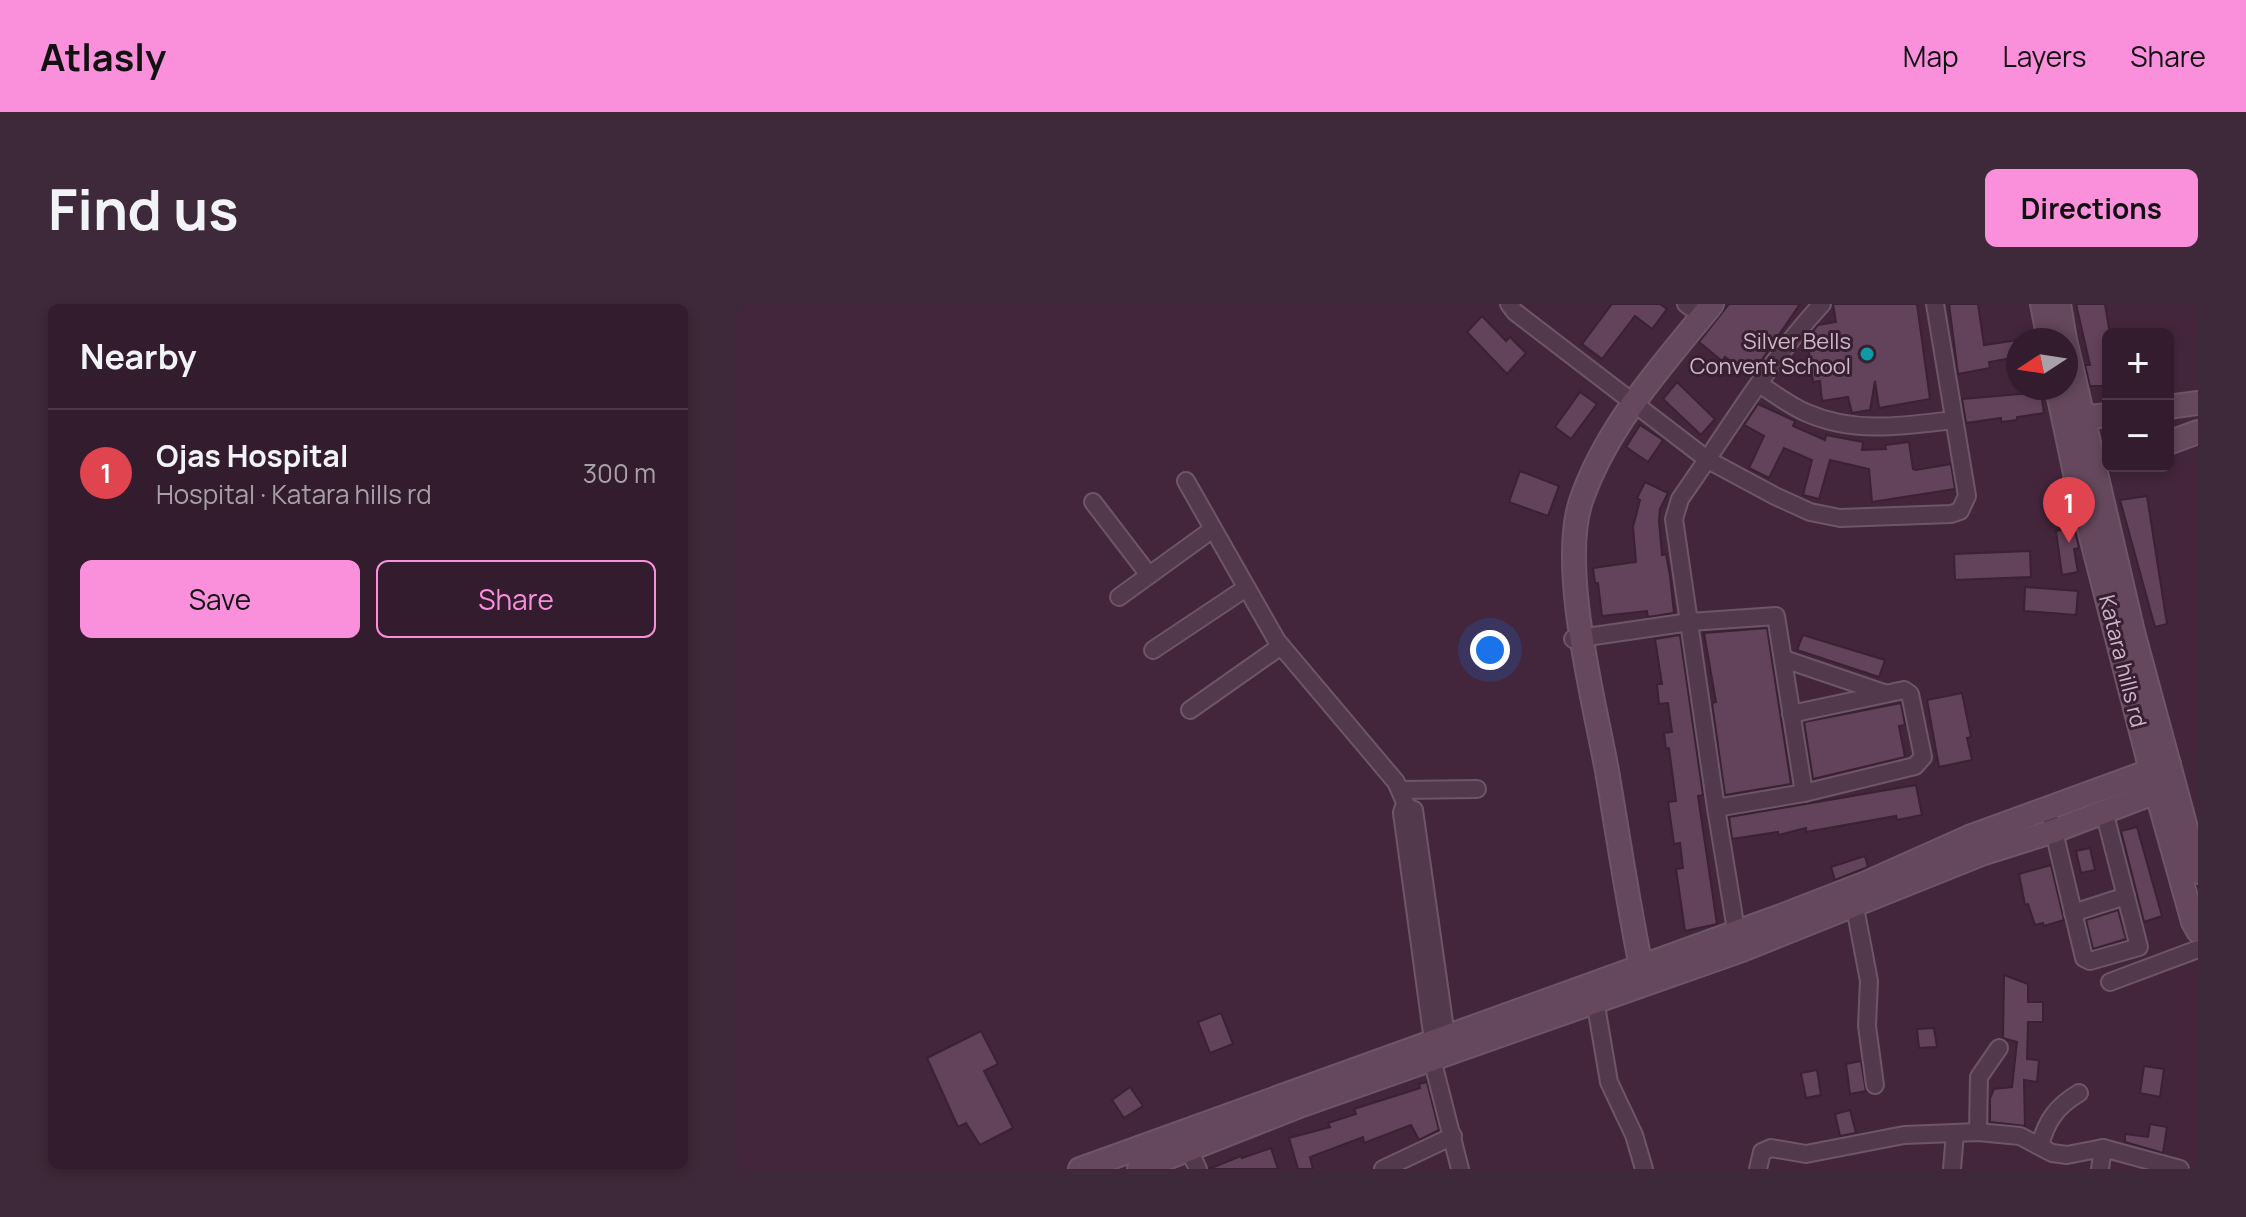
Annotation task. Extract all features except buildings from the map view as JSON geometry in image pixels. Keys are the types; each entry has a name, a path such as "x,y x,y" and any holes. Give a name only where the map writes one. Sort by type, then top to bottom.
{"street":[{"path":"1509,304 1515,312 1708,460 1810,512 1840,518 1869,519 1951,514 1960,511 1967,496 1935,304"},
{"path":"1738,942 1674,519 1680,499 1759,384 1822,304"},
{"path":"2042,304 2047,328"},
{"name":"Katara hills rd","path":"2059,304 2063,328"},
{"path":"1637,979 1578,639 1573,553 1575,524 1598,461 1630,398 1695,305"},
{"path":"1759,384 1806,413 1852,426 1882,428 1953,420"},
{"name":"Katara hills rd","path":"2064,400 2074,418 2094,472 2163,777 2193,879 2198,931"},
{"name":"Katara hills rd","path":"2072,400 2074,418"},
{"path":"2174,406 2198,403"},
{"path":"2074,418 2102,416"},
{"path":"2174,441 2198,432"},
{"path":"1186,481 1281,646 1401,790 1407,807 1402,813 1435,1045 1460,1169"},
{"path":"1093,502 1149,575"},
{"path":"1119,597 1213,529"},
{"path":"1153,650 1246,588"},
{"path":"1578,639 1690,622 1774,615 1778,620 1804,793"},
{"path":"1190,710 1281,646"},
{"path":"1784,659 1886,694"},
{"path":"1716,808 1804,793 1915,766 1921,761 1923,754 1910,694 1901,690 1791,714"},
{"path":"2051,820 2104,811 2163,777"},
{"path":"1080,1169 1184,1140 1435,1045 1637,979 1984,853 2051,820 2163,777"},
{"path":"1401,790 1477,789"},
{"path":"2051,820 2085,960 2090,961 2135,950 2139,943 2104,811"},
{"path":"2073,913 2126,896"},
{"path":"1854,898 1869,981 1867,1026 1875,1085"},
{"path":"2110,982 2198,949"},
{"path":"1593,993 1609,1082 1634,1135 1644,1169"},
{"path":"1978,1132 1979,1077 1999,1048"},
{"path":"2040,1146 2044,1130 2055,1111 2079,1093"},
{"path":"1758,1169 1760,1156 1766,1149 1806,1154 1904,1135 1978,1132 2020,1136 2052,1153 2067,1155 2103,1148 2180,1169"},
{"path":"1952,1169 1955,1133"},
{"path":"1383,1169 1453,1136"},
{"path":"1139,1169 1184,1140"},
{"path":"1184,1140 1198,1169"},
{"path":"2100,1169 2103,1148"}],"place":[{"name":"Silver Bells Convent School","path":"1867,354"},
{"name":"Ojas Hospital","path":"2069,543"}]}
